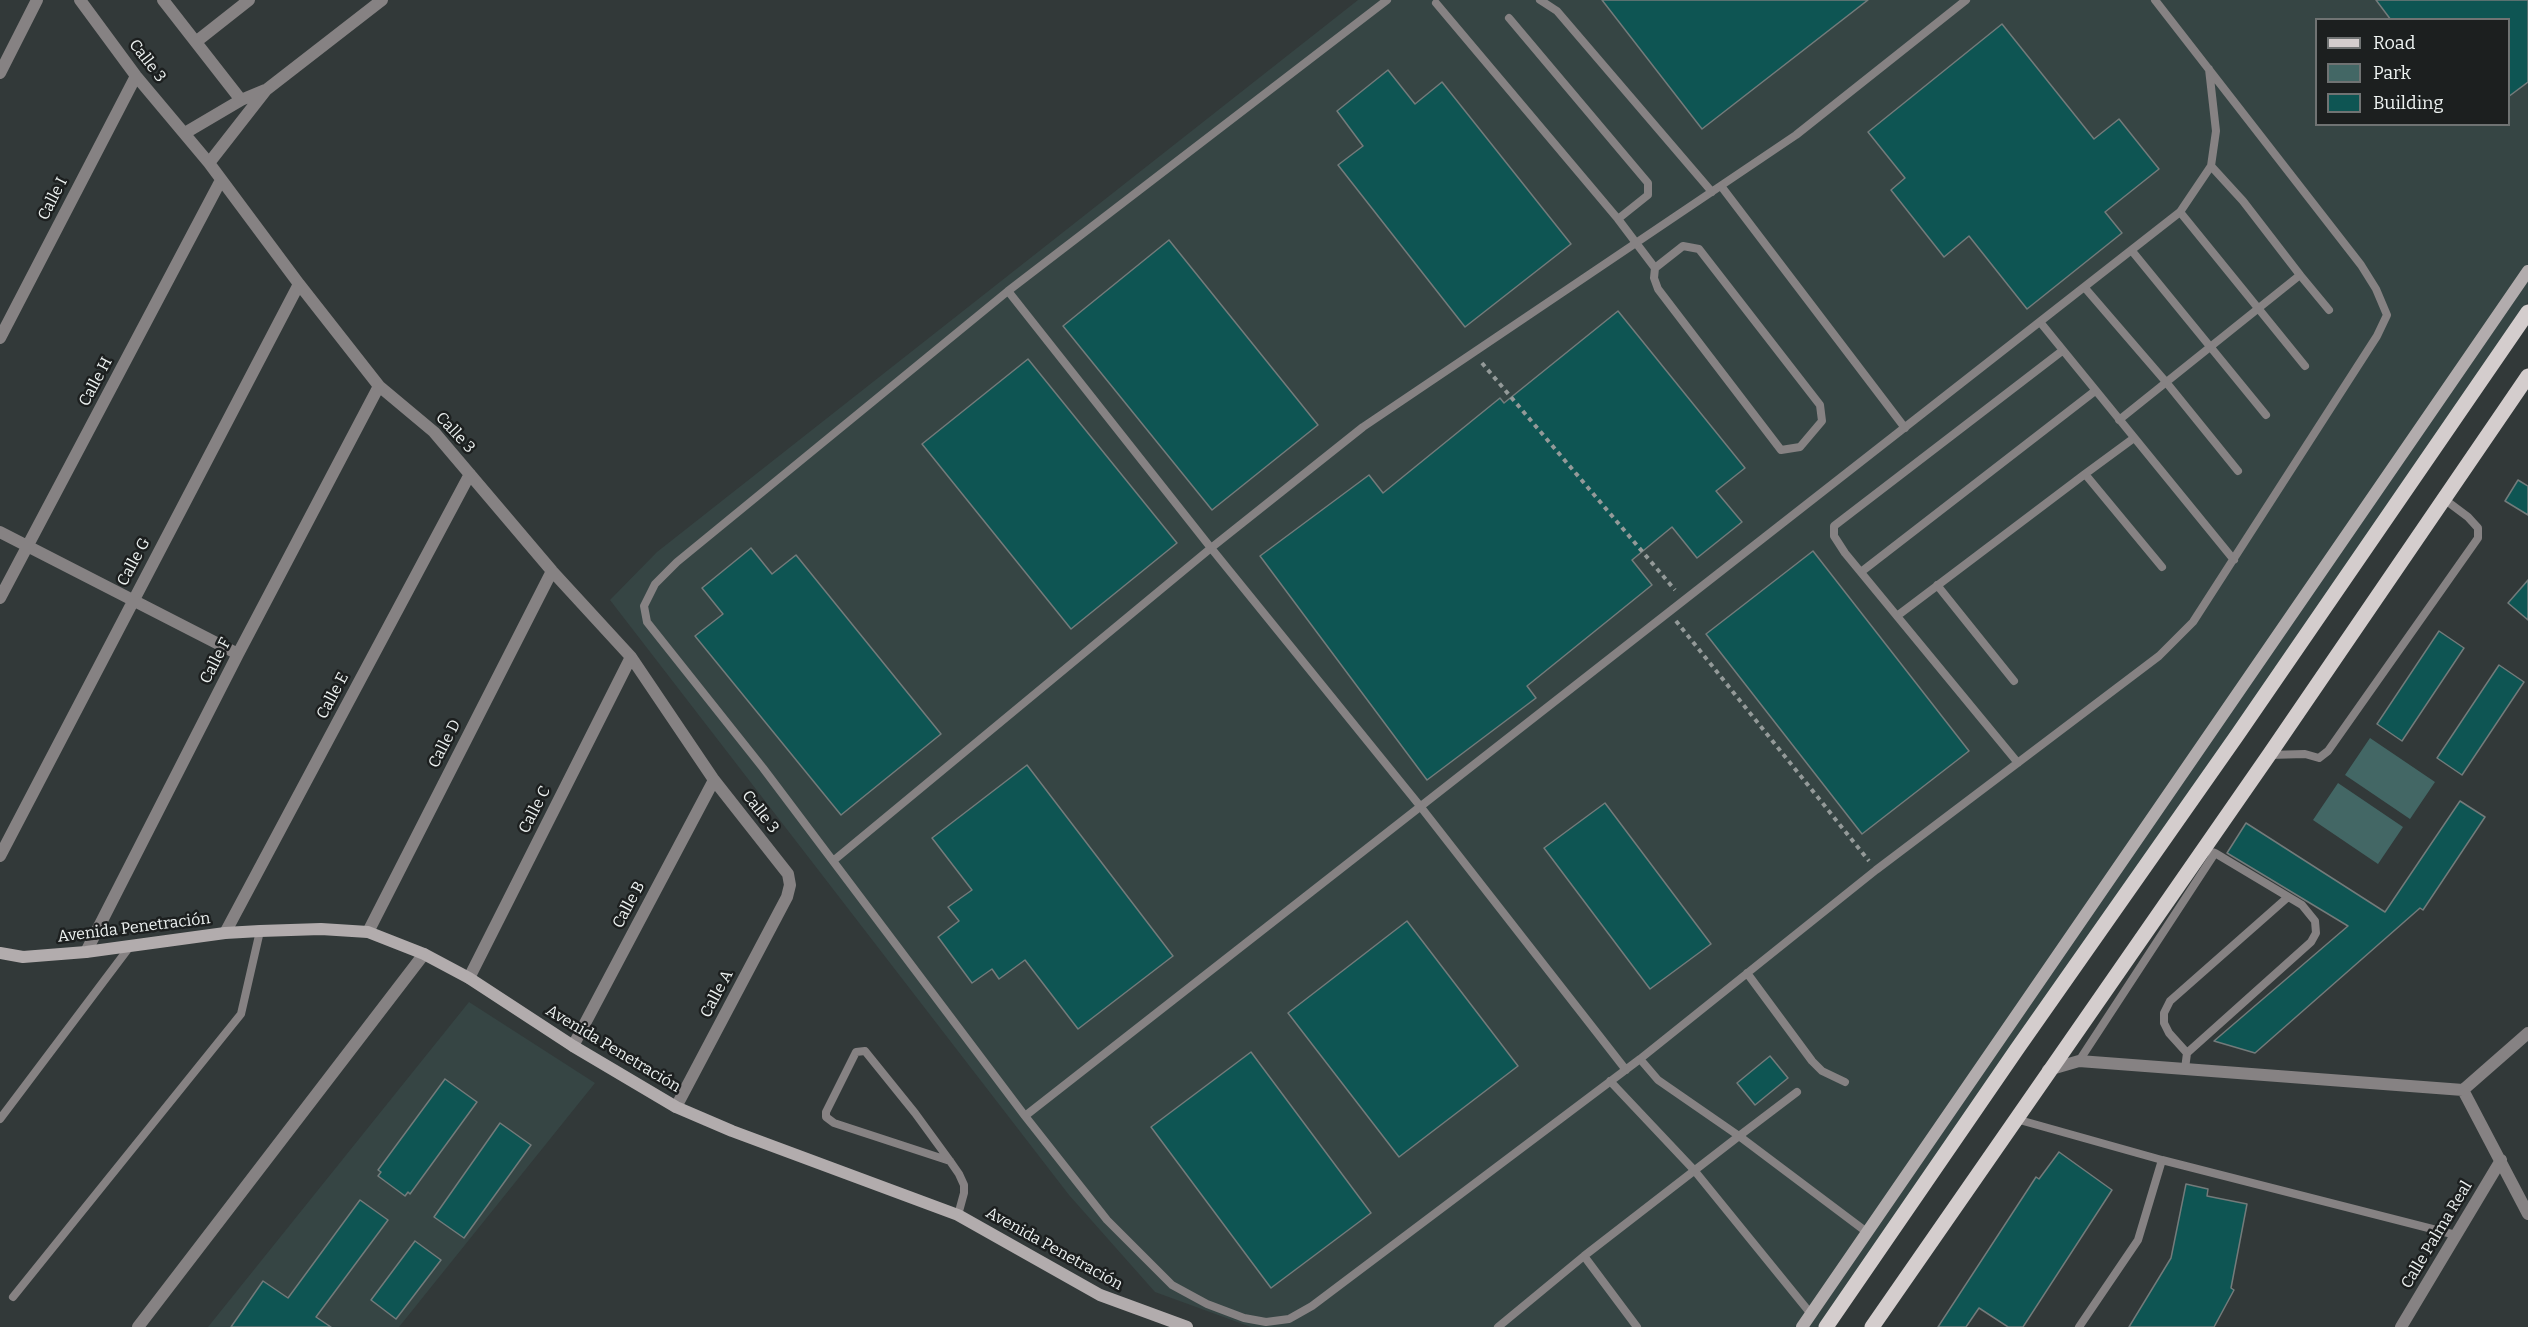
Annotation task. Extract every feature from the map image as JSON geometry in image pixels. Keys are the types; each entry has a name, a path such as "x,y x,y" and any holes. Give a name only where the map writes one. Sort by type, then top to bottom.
{"main road":[{"path":"1826,1327 2528,312"},
{"path":"1872,1327 2048,1070 2208,851 2269,755 2528,376"}],"street":[{"path":"0,73 37,0"},
{"name":"Calle 3","path":"80,0 136,76 209,163 379,386 434,432 552,571 631,657 714,780 788,874 790,885 787,897"},
{"path":"163,0 241,100"},
{"path":"197,41 249,0"},
{"path":"209,163 266,90 382,0"},
{"name":"Calle I","path":"0,338 136,76"},
{"path":"185,133 241,100 266,90"},
{"name":"Calle H","path":"0,598 221,180"},
{"path":"1802,1327 2528,271"},
{"name":"Calle G","path":"0,855 299,284"},
{"name":"Calle F","path":"86,952 238,654 379,386"},
{"name":"Calle E","path":"225,933 470,474"},
{"path":"0,532 238,654"},
{"name":"Calle D","path":"368,932 552,571"},
{"name":"Calle C","path":"469,978 631,657"},
{"name":"Calle B","path":"573,1046 714,780"},
{"name":"Calle A","path":"676,1107 787,897"},
{"name":"Avenida Penetración","path":"0,954 23,957 86,952 225,933 321,929 368,932 424,954 469,978 573,1046 676,1107 741,1135 958,1215 1100,1295 1187,1327"},
{"path":"138,1327 424,954"},
{"path":"2048,1070 2079,1061 2463,1090 2528,1033"},
{"path":"2463,1090 2528,1214"},
{"name":"Calle Palma Real","path":"2401,1327 2501,1160"}],"lane":[{"path":"1387,0 1008,291 677,562 656,584 644,606 647,622 1107,1220 1172,1285 1207,1304 1244,1318 1266,1322 1289,1318 1312,1306 1626,1070 1876,870 2159,656 2193,622 2377,336 2387,315 2376,289 2361,265 2155,0"},
{"path":"1540,0 1557,11"},
{"path":"1549,0 1712,192"},
{"path":"833,861 1211,548 1363,427 1796,135 1966,0"},
{"path":"1436,3 1618,219 1655,268 1654,278 1658,289 1781,450 1800,447 1822,421 1820,405 1698,249 1683,246 1655,268"},
{"path":"1509,18 1647,183 1648,195 1618,219"},
{"path":"1025,1116 2180,212 2211,166 2216,131 2209,69"},
{"path":"2211,166 2243,201 2329,310"},
{"path":"1721,186 1905,428"},
{"path":"2180,212 2305,366"},
{"path":"2132,251 2266,415"},
{"path":"2119,420 2300,275"},
{"path":"2085,288 2166,382 2238,471"},
{"path":"1008,291 1211,548 1420,806 1626,1070"},
{"path":"2040,322 2234,560"},
{"path":"2018,763 1861,572 1834,536 1834,526 2062,351"},
{"path":"1861,572 2095,392"},
{"path":"1897,616 2134,438"},
{"path":"2085,474 2162,567"},
{"path":"2269,755 2305,754 2319,758 2328,751 2478,538 2478,528 2468,517 2444,499"},
{"path":"1937,585 2014,681"},
{"path":"2079,1061 2208,851 2302,905 2315,921 2316,933 2311,942 2187,1053 2185,1069"},
{"path":"2187,1053 2169,1033 2164,1023 2164,1014 2170,1001 2288,897"},
{"path":"13,1298 241,1014 260,931"},
{"path":"0,1119 131,945"},
{"path":"1747,973 1812,1061 1822,1071 1845,1083"},
{"path":"950,1161 834,1123 826,1117 826,1112 858,1050 865,1051 950,1161 964,1185 958,1215"},
{"path":"1640,1059 1658,1080 1739,1136 1868,1233"},
{"path":"1610,1081 1694,1170 1811,1314"},
{"path":"1498,1327 1584,1256 1797,1092"},
{"path":"2015,1118 2162,1160 2456,1235"},
{"path":"2079,1327 2138,1240 2162,1160"},
{"path":"1584,1256 1637,1327"}],"path":[{"path":"1473,353 1683,600"},
{"path":"1668,611 1876,870"}],"shaded area":[{"path":"1358,0 2528,0 2528,302 1821,1327 1251,1327 1155,1292 1069,1195 610,600 657,552"},
{"path":"469,1002 595,1083 399,1327 208,1327"}],"green space":[{"path":"2370,738 2435,782 2410,819 2345,775"},
{"path":"2338,783 2403,827 2378,864 2313,820"}],"building":[{"path":"1602,0 1868,0 1702,129"},
{"path":"2376,0 2528,0 2528,82 2510,96 2510,18 2390,18"},
{"path":"2002,24 2094,139 2119,119 2159,169 2105,212 2122,233 2027,309 1969,236 1944,257 1891,190 1905,178 1868,132"},
{"path":"1388,70 1415,104 1442,82 1571,244 1465,327 1338,165 1363,146 1337,111"},
{"path":"1169,240 1318,425 1212,510 1063,326"},
{"path":"1618,311 1745,468 1716,491 1742,522 1697,558 1672,527 1632,560 1652,585 1527,686 1536,698 1427,780 1260,556 1369,475 1383,493 1500,398 1504,403"},
{"path":"1028,359 1177,543 1071,629 922,444"},
{"path":"2518,480 2528,486 2528,515 2505,501"},
{"path":"751,548 772,574 796,555 941,734 841,815 695,636 723,614 702,588"},
{"path":"1813,551 1969,751 1862,834 1706,634"},
{"path":"2528,580 2528,620 2508,603"},
{"path":"2439,631 2464,648 2402,741 2377,724"},
{"path":"2499,665 2524,682 2462,775 2437,758"},
{"path":"1027,765 1173,956 1078,1029 1025,960 999,979 992,969 972,983 938,937 959,921 948,907 972,890 932,838"},
{"path":"2460,801 2485,817 2423,910 2420,908 2255,1053 2214,1041 2348,926 2227,853 2246,823 2385,912"},
{"path":"1605,803 1711,944 1650,989 1544,848"},
{"path":"1407,921 1518,1066 1399,1157 1288,1013"},
{"path":"1251,1052 1371,1213 1271,1288 1151,1127"},
{"path":"1770,1056 1788,1078 1755,1105 1737,1083"},
{"path":"445,1079 477,1102 410,1194 408,1192 405,1196 378,1176 381,1172 378,1170"},
{"path":"500,1123 531,1145 464,1238 434,1217"},
{"path":"2059,1152 2112,1190 2023,1327 2008,1327 1979,1308 1966,1327 1938,1327 2036,1177 2039,1179"},
{"path":"2186,1184 2208,1189 2207,1196 2247,1204 2231,1288 2234,1290 2214,1327 2129,1327 2171,1258"},
{"path":"360,1200 388,1220 316,1317 331,1327 231,1327 263,1281 288,1298"},
{"path":"415,1241 441,1260 396,1319 371,1300"}]}
